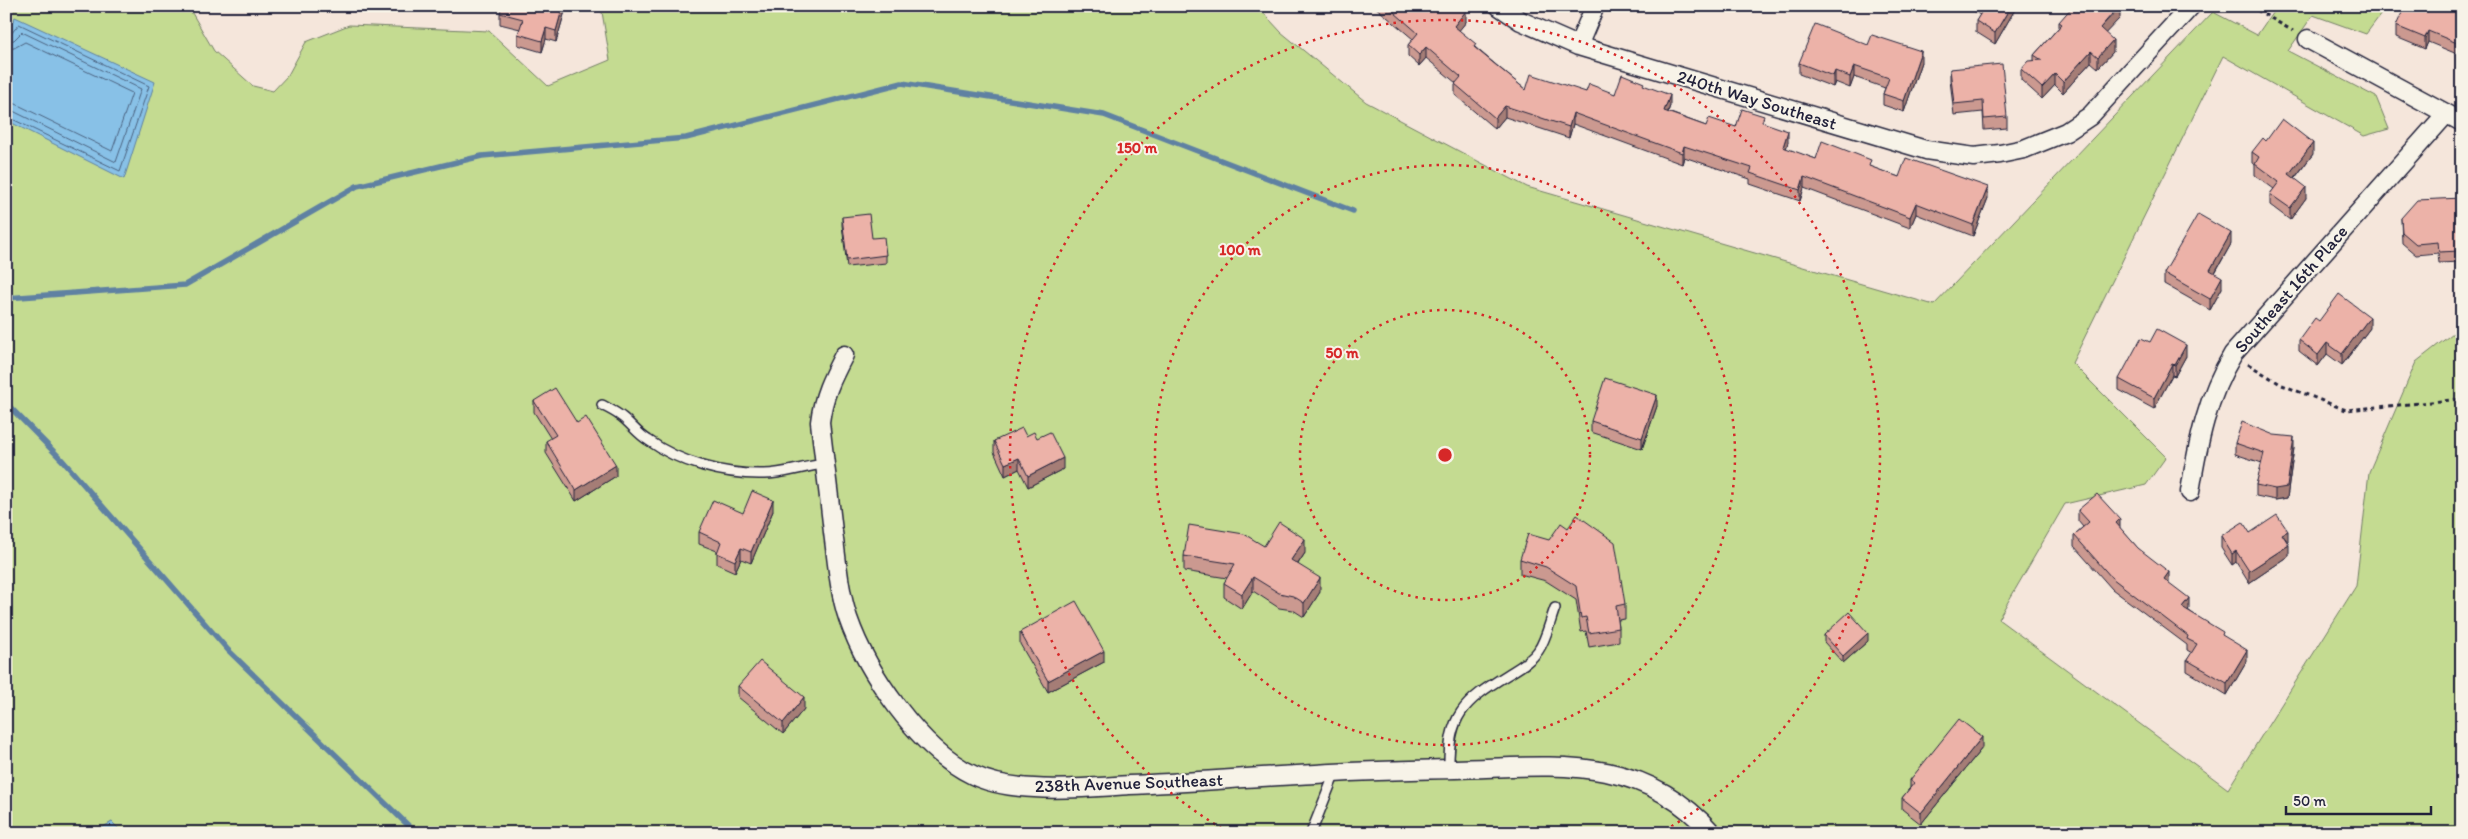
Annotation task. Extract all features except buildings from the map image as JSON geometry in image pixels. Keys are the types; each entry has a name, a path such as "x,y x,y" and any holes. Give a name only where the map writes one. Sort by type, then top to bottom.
{"street":[{"name":"240th Way Southeast","path":"1499,6 1521,21 1578,46 1926,150 1974,157 2024,149 2051,140 2090,116 2190,6"},
{"path":"1578,46 1595,6"},
{"path":"2308,39 2462,122"},
{"name":"Southeast 16th Place","path":"2190,492 2198,443 2208,404 2219,378 2233,354 2446,114"},
{"name":"238th Avenue Southeast","path":"844,355 828,385 822,403 820,422 839,579 848,618 862,651 884,690 908,720 952,762 974,776 1010,786 1074,788 1335,773 1559,766 1608,771 1636,778 1696,815 1712,833"}],"lane":[{"path":"602,405 622,417 648,440 670,454 694,464 764,474 787,472 807,465 825,464"},
{"path":"1449,769 1448,744 1458,716 1476,694 1527,662 1538,651 1555,608"},
{"path":"1311,833 1335,773"}],"path":[{"path":"2250,6 2308,39"},
{"path":"2233,354 2282,385 2346,410 2462,399"}],"green space":[{"path":"6,6 174,6 192,13 214,51 253,86 273,91 288,75 306,42 349,25 489,31 548,86 610,60 601,6 743,6 745,10 749,6 1257,6 1281,32 1366,102 1527,187 1934,305 2213,12 2257,35 2277,6 2387,6 2366,34 2313,15 2288,51 2376,97 2389,129 2364,136 2223,56 2072,363 2166,457 2146,485 2065,504 1998,619 2228,789 2356,586 2369,472 2416,362 2462,326 2462,833 123,833 112,822 93,833 6,833"}],"water":[{"path":"15,17 155,82 124,179 6,120 6,34"},
{"path":"112,822 123,833 93,833"}],"waterway":[{"path":"6,298 185,285 357,186 482,156 686,138 902,83 1104,115 1353,211"},
{"path":"6,403 63,461 228,650 416,833"}]}
